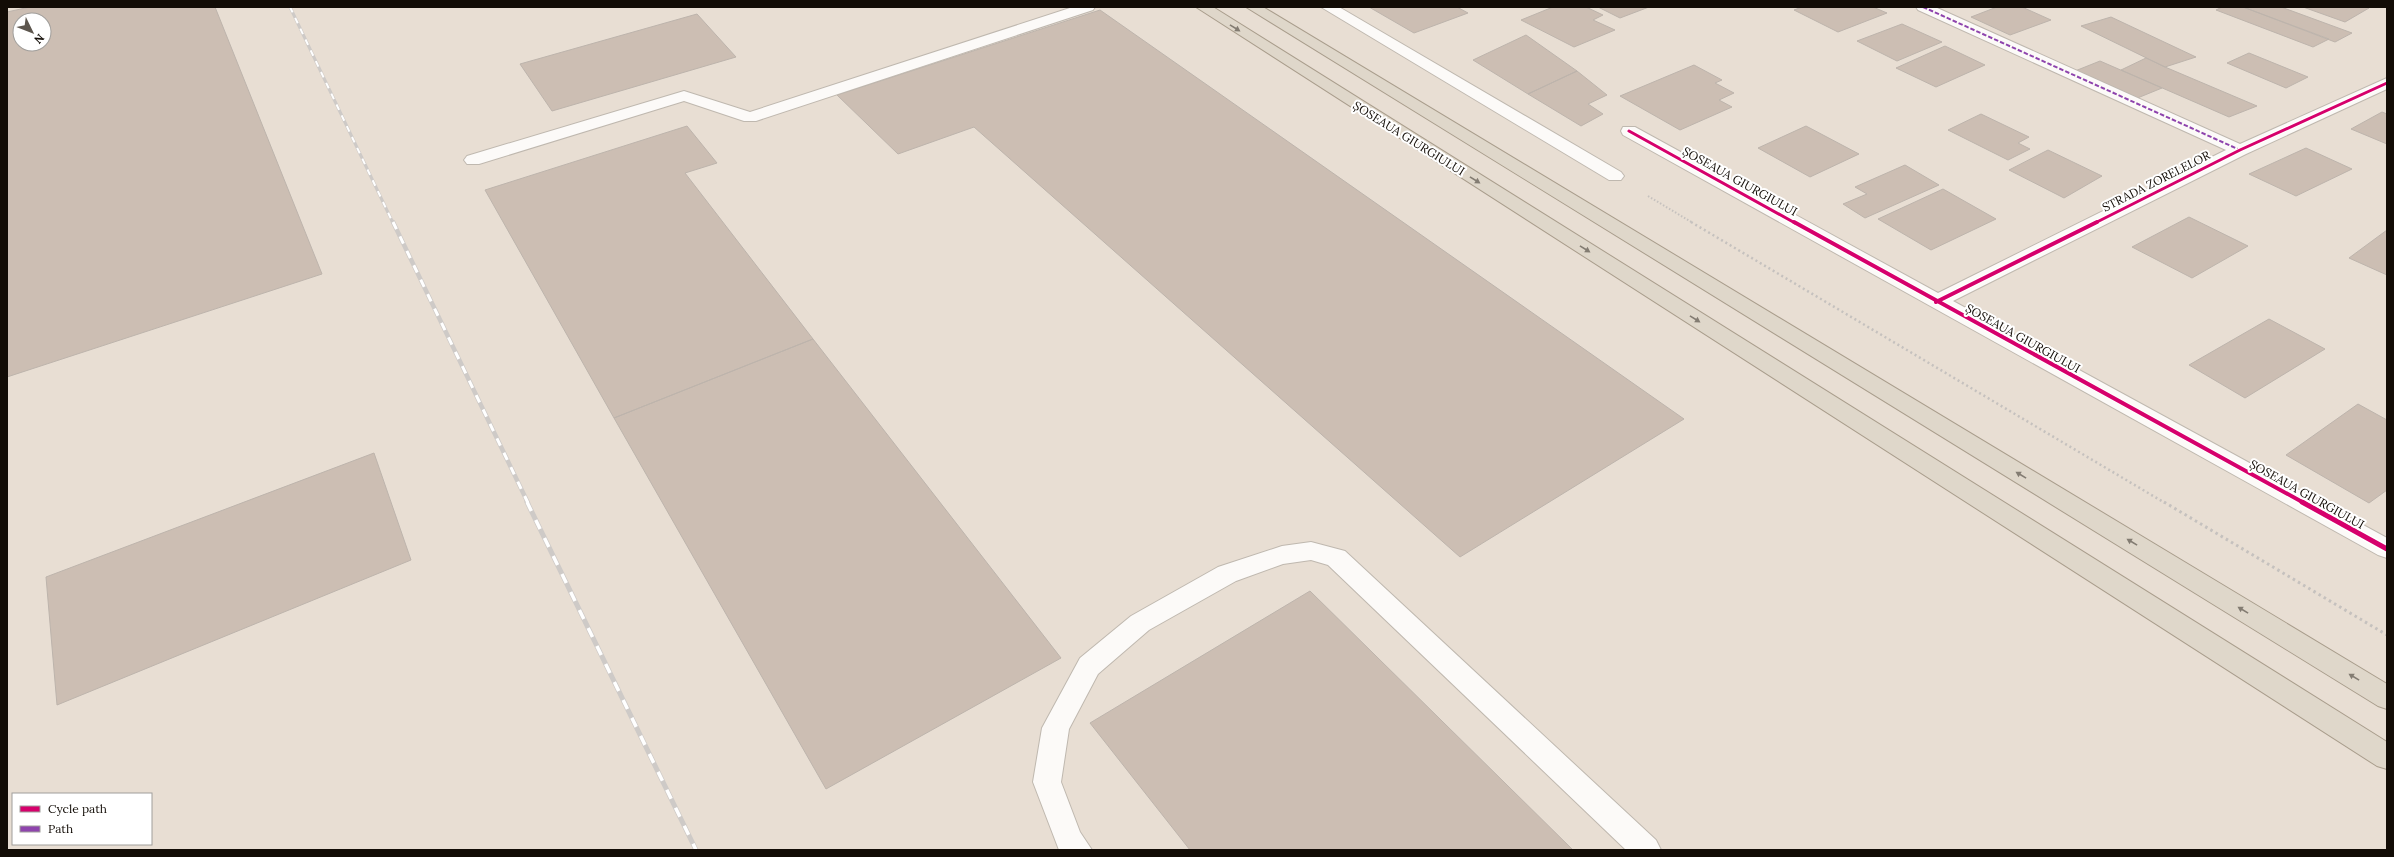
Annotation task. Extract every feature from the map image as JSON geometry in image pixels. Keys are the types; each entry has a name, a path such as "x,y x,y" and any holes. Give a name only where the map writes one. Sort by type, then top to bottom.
{"highway":[{"name":"ȘOSEAUA GIURGIULUI","path":"1202,7 2387,757"},
{"path":"1253,7 2387,698"}],"street":[{"path":"473,160 684,96 750,117 1088,7"},
{"path":"1328,7 1615,176"},
{"path":"1923,7 2240,150"},
{"name":"STRADA ZORELELOR","path":"1936,302 2240,150 2387,83"},
{"name":"ȘOSEAUA GIURGIULUI","path":"1630,131 1936,302 2387,549"},
{"path":"1077,850 1070,840 1047,782 1056,728 1089,666 1140,623 1227,574 1282,555 1311,551 1336,558 1646,850"}],"path":[{"path":"1615,176 2387,635"}],"building":[{"path":"30,7 215,7 322,274 7,377 7,12"},
{"path":"1369,7 1457,7 1468,13 1414,33"},
{"path":"1553,7 1586,7 1603,15 1593,20 1615,30 1574,47 1521,20"},
{"path":"1598,7 1649,7 1620,18"},
{"path":"1802,7 1873,7 1887,13 1838,32 1794,10"},
{"path":"1997,7 2022,7 2051,20 2010,35 1971,17"},
{"path":"2222,7 2243,7 2329,39 2313,47 2216,10"},
{"path":"2243,7 2281,7 2352,33 2335,42"},
{"path":"2303,7 2367,7 2369,8 2345,22"},
{"path":"1100,10 1684,419 1460,557 974,127 898,154 837,95"},
{"path":"697,14 736,57 552,111 520,64"},
{"path":"2111,17 2196,57 2165,67 2081,26"},
{"path":"1902,24 1942,42 1897,61 1857,41"},
{"path":"1526,35 1577,71 1528,94 1473,60"},
{"path":"1945,46 1985,65 1936,87 1896,68"},
{"path":"2249,53 2308,77 2286,88 2227,63"},
{"path":"2146,58 2257,106 2229,117 2121,70"},
{"path":"2100,61 2162,88 2135,99 2075,71"},
{"path":"1694,65 1722,80 1715,83 1734,93 1719,100 1732,107 1680,130 1620,96"},
{"path":"1577,71 1607,95 1588,104 1603,114 1581,126 1528,94"},
{"path":"2382,112 2387,114 2387,144 2351,129"},
{"path":"1981,114 2029,137 2018,143 2030,149 2008,160 1948,130"},
{"path":"687,126 717,163 685,173 813,339 614,418 485,190"},
{"path":"1806,126 1859,154 1810,177 1758,148"},
{"path":"2306,148 2352,169 2296,196 2249,174"},
{"path":"2048,150 2102,176 2064,198 2009,170"},
{"path":"1905,165 1939,185 1865,218 1843,204 1867,194 1855,187"},
{"path":"1943,189 1996,219 1931,250 1878,219"},
{"path":"2189,217 2248,246 2192,278 2132,247"},
{"path":"2387,230 2387,275 2349,258"},
{"path":"2269,319 2325,349 2245,398 2189,365"},
{"path":"813,339 1061,658 826,789 614,418"},
{"path":"2358,404 2387,420 2387,490 2369,503 2286,455"},
{"path":"374,453 411,560 57,705 46,577"},
{"path":"1310,591 1573,850 1190,850 1090,723"}],"railway":[{"path":"290,7 393,223"},
{"path":"393,222 528,503"},
{"path":"527,502 696,850"}],"marked path":[{"path":"1923,7 2240,150"}],"cycle path":[{"path":"1936,302 2240,150 2387,83"},
{"path":"1629,131 2387,549"}]}
